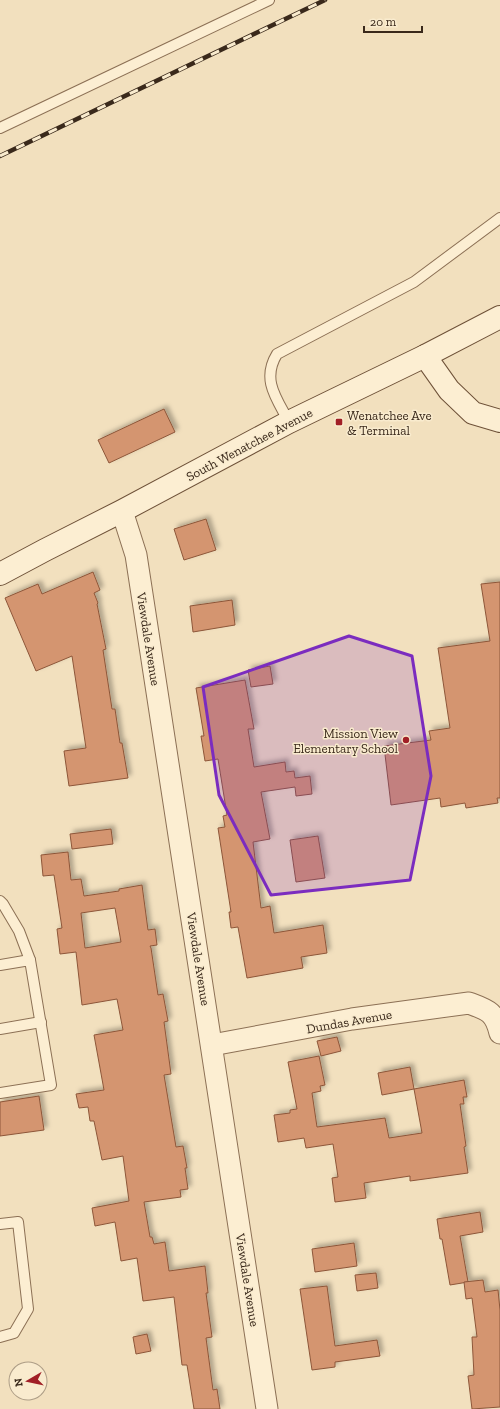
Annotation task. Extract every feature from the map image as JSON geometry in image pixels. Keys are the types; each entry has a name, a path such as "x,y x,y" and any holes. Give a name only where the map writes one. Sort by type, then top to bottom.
{"main road":[{"name":"South Wenatchee Avenue","path":"0,574 289,422 426,356 500,317"},
{"path":"426,356 449,390 473,413 500,421"}],"street":[{"name":"Viewdale Avenue","path":"122,511 136,555 268,1409"},
{"name":"Dundas Avenue","path":"212,1045 352,1019 469,1003 486,1009 492,1014 498,1025 500,1033"}],"lane":[{"path":"0,128 269,0"},
{"path":"289,422 271,386 272,362 277,354 414,282 500,218"},
{"path":"0,901 19,931 30,960 51,1085 0,1093"},
{"path":"0,965 30,960"},
{"path":"0,1029 41,1022"},
{"path":"0,1224 18,1222 28,1309 14,1333 0,1337"}],"highlighted area":[{"path":"349,636 412,656 431,776 410,880 271,895 219,795 203,687"}],"building":[{"path":"164,409 175,432 109,463 98,440"},
{"path":"206,519 216,550 184,560 174,529"},
{"path":"93,572 100,590 94,593 98,603 106,649 103,650 112,709 115,709 120,743 122,743 128,778 69,786 64,751 86,748 72,656 36,671 5,598 38,584 42,594"},
{"path":"500,582 500,798 497,798 498,803 466,808 465,803 441,807 440,798 391,805 384,746 431,740 429,731 450,728 438,648 490,641 481,584"},
{"path":"232,600 235,625 193,632 190,606"},
{"path":"270,666 273,684 251,687 248,670"},
{"path":"245,680 254,729 248,729 254,767 285,762 286,772 294,771 295,778 310,776 312,794 296,796 295,787 261,792 270,839 253,842 261,908 270,906 274,933 323,925 327,953 301,957 303,968 247,978 238,927 231,928 229,912 231,912 218,828 225,827 223,816 227,815 218,759 205,761 201,736 204,736 196,688"},
{"path":"111,829 113,844 72,849 70,834"},
{"path":"318,836 325,878 296,882 290,840"},
{"path":"68,852 71,880 81,879 84,896 119,891 119,889 142,885 148,930 155,929 157,945 150,946 158,995 163,994 168,1021 164,1022 171,1074 164,1075 176,1147 183,1146 187,1168 185,1168 188,1189 180,1190 181,1197 144,1202 150,1237 152,1237 154,1244 165,1242 169,1271 205,1266 208,1293 206,1293 212,1337 206,1338 213,1390 217,1389 220,1409 194,1409 187,1365 182,1365 174,1297 143,1301 137,1258 121,1261 115,1222 95,1226 92,1208 129,1201 123,1156 102,1160 94,1121 90,1121 88,1107 79,1108 76,1094 104,1090 94,1035 123,1030 117,999 82,1005 76,952 60,954 57,929 62,928 54,875 43,876 41,855","holes":["115,908 121,942 85,948 81,913"]},
{"path":"337,1037 341,1051 321,1056 317,1041"},
{"path":"319,1056 325,1085 320,1086 321,1091 312,1093 317,1127 385,1118 389,1138 422,1133 414,1089 464,1080 467,1097 463,1097 464,1104 460,1104 468,1173 410,1181 410,1176 364,1183 366,1198 335,1202 332,1178 338,1177 333,1144 306,1148 304,1138 278,1142 274,1115 290,1113 290,1110 297,1109 288,1062"},
{"path":"410,1067 414,1089 382,1095 378,1073"},
{"path":"39,1096 44,1130 0,1136 0,1102"},
{"path":"480,1212 483,1232 460,1236 468,1282 450,1285 437,1219"},
{"path":"354,1243 357,1266 315,1272 312,1249"},
{"path":"376,1273 378,1288 357,1291 355,1275"},
{"path":"483,1280 485,1292 498,1290 500,1310 500,1407 472,1409 468,1376 474,1375 472,1337 477,1337 472,1298 466,1299 464,1282"},
{"path":"327,1286 335,1346 377,1340 380,1356 335,1362 335,1367 312,1370 300,1289"},
{"path":"147,1334 151,1351 136,1354 133,1337"}],"railway":[{"path":"0,156 325,0"}],"place":[{"name":"Wenatchee Ave & Terminal","path":"339,422"},
{"name":"Mission View Elementary School","path":"406,740"}]}
